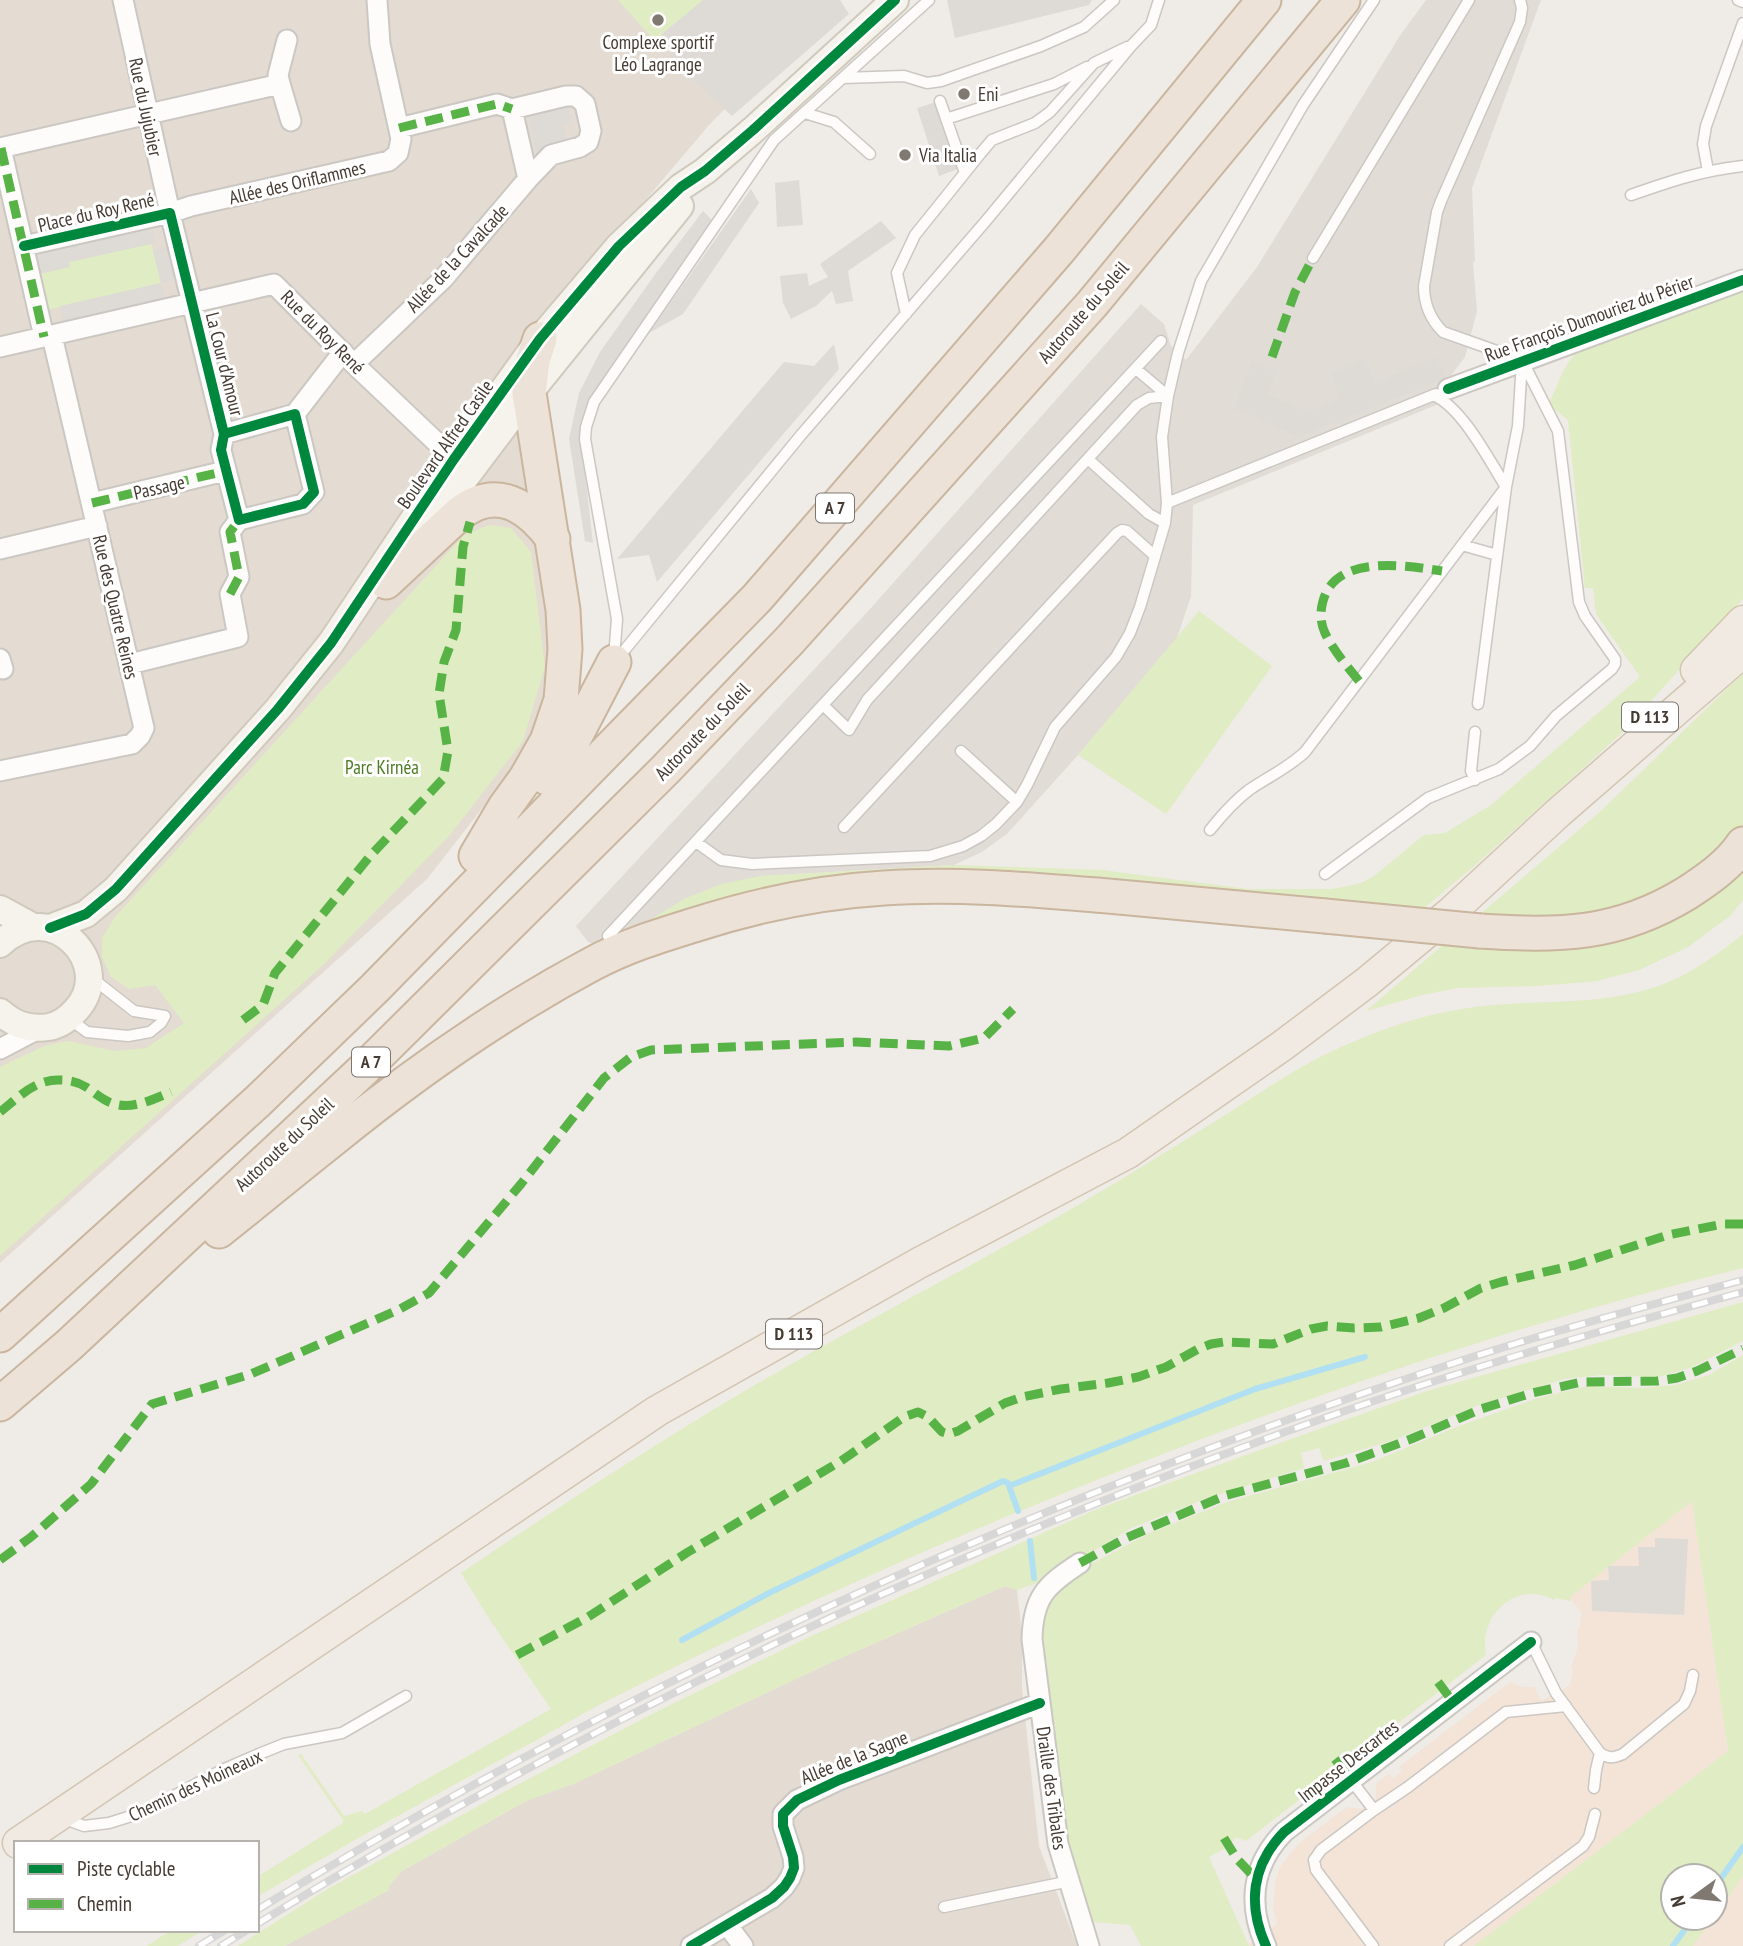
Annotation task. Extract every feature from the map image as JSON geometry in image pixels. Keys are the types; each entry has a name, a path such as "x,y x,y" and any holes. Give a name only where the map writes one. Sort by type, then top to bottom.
{"highway":[{"name":"A 7","path":"0,1335 258,1101 375,988 757,598 1059,250 1264,0"},
{"name":"Autoroute du Soleil","path":"0,1404 69,1345 362,1071 665,770 790,640 1092,304 1342,0"},
{"path":"375,988 476,856 547,741 561,700 565,649 563,610 529,393 533,360 540,339"},
{"path":"386,582 466,508 486,501 500,500 516,504 543,525 553,539"},
{"path":"476,856 551,773 575,737 614,662"},
{"path":"69,1345 269,1192 333,1139 472,1035 595,962 657,936 723,916 781,901 840,892 886,888 1005,888 1480,931 1554,934 1607,928 1659,909 1724,866 1743,844"}],"main road":[{"name":"D 113","path":"1558,813 1743,621"},
{"name":"D 113","path":"21,1841 657,1411 919,1263 1128,1153 1282,1046 1367,982 1451,913 1558,813 1743,652"}],"street":[{"name":"Rue du Jujubier","path":"123,0 170,213"},
{"name":"Allée des Oriflammes","path":"170,213 389,161 398,153 401,139 380,44 377,0"},
{"name":"Boulevard Alfred Casile","path":"0,944 20,930 86,914 116,889 278,709 331,643 454,459 540,339 630,234 681,187 705,171 753,130 895,0"},
{"path":"287,40 278,75 291,121"},
{"path":"1,148 280,84"},
{"name":"Allée de la Cavalcade","path":"295,414 349,358 443,279 551,155 580,148 588,142 591,131 585,104 576,96 512,109"},
{"path":"399,128 497,104 512,109 528,179"},
{"name":"Place du Roy René","path":"1,148 48,337"},
{"name":"Boulevard Alfred Casile","path":"331,643 386,582 529,393 688,196 705,171"},
{"name":"Place du Roy René","path":"24,246 170,213 191,302"},
{"name":"Rue François Dumouriez du Périer","path":"1440,392 1743,280"},
{"name":"Rue du Roy René","path":"0,347 274,284 454,459"},
{"name":"La Cour d'Amour","path":"191,302 224,433 221,450 239,520"},
{"name":"Rue des Quatre Reines","path":"0,771 132,744 145,728 92,503 48,337"},
{"path":"130,664 238,637 230,594 240,577 230,532 239,520 303,504 314,492 295,414"},
{"name":"La Cour d'Amour","path":"224,433 295,414"},
{"name":"Passage","path":"92,503 225,471"},
{"path":"0,550 97,526"},
{"name":"Boulevard Alfred Casile","path":"68,1018 80,1007 87,992 87,967 96,926 116,889"},
{"path":"0,909 65,934 77,945 87,967"},
{"path":"0,1012 24,1027 38,1029"},
{"path":"0,1049 38,1029 54,1026 68,1018"},
{"name":"Draille des Tribales","path":"1080,1563 1052,1582 1042,1593 1032,1623 1032,1639 1058,1844 1089,1946"},
{"name":"Impasse Descartes","path":"1266,1946 1258,1925 1256,1879 1267,1852 1284,1832 1531,1642"},
{"name":"Allée de la Sagne","path":"691,1946 728,1926 784,1888 794,1868 785,1836 783,1814 797,1800 839,1780 1040,1703"},
{"path":"728,1926 743,1946"}],"lane":[{"path":"614,662 617,619 585,439 594,402 774,140 929,0"},
{"path":"843,78 904,76 927,83 941,82 1041,46 1084,27 1114,0"},
{"path":"614,662 802,435 1151,25 1159,0"},
{"path":"696,842 721,860 752,864 930,856 964,846 981,836 1017,802 1055,727 1116,657 1130,633 1140,607 1165,523 1167,503 1162,437 1168,396 1178,353 1201,281 1303,105 1374,0"},
{"path":"1313,258 1469,0"},
{"path":"1325,874 1428,798 1499,769 1531,746 1556,716 1615,664 1615,659 1585,616 1579,602 1558,430 1522,360 1443,332 1433,322 1424,298 1437,212 1520,22 1520,0"},
{"path":"1738,0 1743,2"},
{"path":"1708,170 1703,144 1706,126 1743,23"},
{"path":"946,119 1054,84 1131,46"},
{"path":"906,314 897,273 915,235 992,140 1035,123 1051,112 1094,63"},
{"path":"940,101 964,173"},
{"path":"805,113 834,122 870,154"},
{"path":"1631,195 1708,170 1743,166"},
{"path":"608,936 1161,341"},
{"path":"1478,704 1506,487 1518,426 1522,360"},
{"path":"1136,369 1168,396"},
{"path":"1167,503 1440,392 1445,402 1459,415 1506,487"},
{"path":"823,705 849,730 867,700 1138,405 1149,398 1168,396"},
{"path":"1088,459 1149,514 1165,523"},
{"path":"1210,830 1238,799 1305,752 1506,487"},
{"path":"844,827 1117,533 1127,531 1156,556"},
{"path":"1462,545 1497,555"},
{"path":"1475,732 1471,771 1475,780"},
{"path":"961,751 1017,802"},
{"path":"68,1018 88,1032 128,1036 150,1032 165,1016 134,1011 87,967"},
{"path":"1531,1642 1556,1693 1600,1753 1607,1758 1623,1754 1684,1704 1693,1675"},
{"name":"Chemin des Moineaux","path":"58,1816 84,1826 109,1823 144,1812 222,1770 284,1744 342,1733 406,1696"},
{"path":"1373,1946 1316,1870 1314,1860 1321,1850 1506,1712 1566,1706"},
{"path":"1594,1788 1600,1753"},
{"path":"1350,1780 1374,1810"},
{"path":"1450,1946 1583,1846 1589,1837 1595,1814"},
{"path":"944,1907 1070,1881"}],"shaded area":[{"path":"0,0 833,0 709,125 594,261 512,366 553,666 531,746 427,879 0,1263"},
{"path":"703,0 840,0 849,14 732,116 672,61 662,34"},
{"path":"947,0 1092,0 1089,5 955,38"},
{"path":"1426,0 1541,0 1472,188 1477,311 1465,357 1449,378 1440,383 1458,396 1193,505 1191,596 1177,638 1008,833 982,852 954,865 761,876 603,948 588,942 576,926 870,609 1141,304 1164,324 1171,346 1186,360 1257,267 1401,34"},
{"path":"566,96 571,122 563,124 570,150 539,167 526,106"},
{"path":"940,101 963,167 939,176 917,108"},
{"path":"799,180 803,225 777,227 775,183"},
{"path":"751,189 759,203 683,314 649,333"},
{"path":"703,211 712,220 601,381 580,430 593,543 585,541 569,439 579,393 600,352"},
{"path":"150,218 156,243 69,262 70,267 34,275 28,245"},
{"path":"881,221 896,238 848,271 853,301 836,304 832,291 816,306 791,319 783,303 780,276 807,273 809,286 828,277 820,264"},
{"path":"177,244 186,278 161,283 153,251"},
{"path":"161,283 167,308 66,332 60,306"},
{"path":"834,344 839,369 657,582 649,555 617,559 784,362 814,366"},
{"path":"1436,357 1446,378 1299,437 1234,408 1252,362 1276,371 1268,395 1309,412 1340,398 1331,373 1365,358 1375,383"},
{"path":"1692,1501 1728,1751 1474,1946 1245,1946 1277,1924 1273,1908 1276,1879 1280,1867 1298,1844 1347,1807 1362,1809 1376,1799 1376,1784 1389,1774 1393,1778 1402,1771 1399,1767 1510,1682 1522,1687 1535,1687 1541,1701 1570,1685 1573,1671 1571,1667 1578,1647 1577,1630 1580,1628 1583,1614 1569,1597"},
{"path":"1655,1538 1688,1539 1684,1615 1592,1611 1591,1581 1609,1580 1608,1566 1639,1566 1638,1547 1655,1547"},
{"path":"1005,1586 1017,1590 1022,1634 1022,1688 1039,1846 1077,1946 285,1946 390,1885 402,1871 526,1801 573,1784 832,1662"},
{"path":"1743,1876 1743,1946 1693,1946 1703,1932 1729,1932 1729,1896"}],"green space":[{"name":"Complexe sportif Léo Lagrange","path":"618,0 703,0 655,41"},
{"path":"151,243 161,283 43,311 34,275 69,267 69,262"},
{"path":"1743,290 1743,599 1624,731 1416,915 991,882 603,948 686,898 721,884 761,876 954,865 1102,870 1248,889 1332,889 1361,883 1374,876 1424,835 1445,833 1491,805 1640,677 1596,614 1593,588 1585,588 1568,420 1548,404 1577,352"},
{"name":"Parc Kirnéa","path":"489,525 511,528 531,552 545,667 523,741 449,836 324,964 0,1256 0,1067 44,1046 68,1041 115,1051 146,1048 184,1023 155,985 129,989 111,977 102,956 102,938 115,917 464,535"},
{"path":"1199,611 1272,666 1166,814 1078,755"},
{"path":"1743,673 1743,832 1710,868 1613,918 1472,921 1601,811"},
{"path":"1743,868 1743,900 1730,916 1688,947 1639,970 1597,981 1457,988 1366,1011 1444,944 1548,949 1613,941 1645,932 1676,918 1721,888"},
{"path":"1743,934 1743,1268 1588,1309 1434,1357 1207,1437 998,1520 800,1607 605,1702 259,1896 259,1876 343,1823 298,1755 301,1754 344,1816 362,1811 365,1814 551,1709 461,1573 601,1480 783,1369 1089,1199 1282,1079 1354,1041 1390,1027 1464,1008 1563,1002 1642,991 1696,968"},
{"path":"1743,1302 1743,1341 1690,1368 1658,1377 1601,1375 1564,1379 1479,1405 1394,1440 1324,1461 1319,1448 1301,1453 1304,1468 1207,1498 1131,1528 1046,1580 1017,1590 1005,1586 832,1662 573,1784 526,1801 402,1871 388,1891 285,1946 238,1946 331,1887 652,1714 805,1639 1097,1509 1427,1391"},
{"path":"1743,1355 1743,1876 1729,1896 1729,1862 1659,1862 1659,1932 1703,1932 1693,1946 1474,1946 1728,1751 1692,1501 1570,1597 1570,1601 1526,1594 1503,1605 1488,1627 1486,1655 1246,1841 1236,1837 1228,1847 1209,1857 1249,1946 1141,1946 1130,1925 1093,1922 1068,1841 1046,1657 1040,1650 1043,1607 1076,1572 1150,1533 1227,1502 1372,1462 1459,1426 1538,1398 1588,1386 1642,1388 1676,1385 1709,1375"},
{"path":"168,1932 200,1932 178,1946 147,1946"}],"waterway":[{"path":"1009,1486 1255,1389 1365,1357"},
{"path":"682,1640 769,1593 1003,1481 1008,1483 1018,1511"},
{"path":"1030,1541 1034,1578"},
{"path":"1729,1867 1743,1847"},
{"path":"1673,1946 1683,1932"}],"railway":[{"path":"259,1909 399,1826 690,1672 990,1535 1298,1416 1454,1363 1743,1280"},
{"path":"259,1923 389,1846 660,1700 938,1569 1080,1510 1368,1403 1555,1344 1743,1292"},
{"path":"199,1946 222,1932"},
{"path":"221,1946 244,1932"}],"marked path":[{"path":"399,128 497,104 512,109"},
{"path":"1,148 44,337"},
{"path":"1272,357 1295,292 1313,258"},
{"path":"92,503 225,471"},
{"path":"230,594 239,577 230,532 239,520"},
{"path":"243,1020 263,1005 275,973 370,856 443,779 448,751 439,694 444,662 456,630 463,547 470,522"},
{"path":"1359,681 1336,652 1323,629 1321,609 1330,586 1342,575 1374,566 1442,571"},
{"path":"0,1560 31,1537 91,1484 152,1404 251,1374 398,1310 429,1293 521,1184 604,1078 631,1057 651,1050 856,1042 949,1046 984,1038 1013,1009"},
{"path":"0,1112 28,1090 51,1080 77,1083 105,1100 125,1106 139,1104 171,1092"},
{"path":"517,1655 588,1617 688,1552 841,1461 904,1417 918,1412 928,1417 942,1432 949,1434 1005,1403 1022,1397 1138,1377 1166,1367 1211,1344 1273,1344 1311,1329 1327,1326 1381,1327 1419,1318 1481,1288 1501,1282 1575,1265 1668,1235 1723,1224 1743,1224"},
{"path":"1080,1563 1126,1538 1224,1496 1346,1463 1481,1409 1532,1393 1582,1382 1657,1381 1677,1378 1743,1349"},
{"path":"1438,1682 1453,1702"},
{"path":"1335,1759 1351,1780"},
{"path":"1224,1838 1237,1859 1256,1879"}],"cycle path":[{"path":"50,928 86,914 116,889 278,709 331,643 454,459 540,339 619,246 681,187 705,171 753,130 895,0"},
{"path":"24,246 170,213 224,434 221,450 239,520 303,504 314,492 295,414 224,434"},
{"path":"1448,389 1743,280"},
{"path":"1266,1946 1256,1915 1256,1886 1265,1858 1284,1832 1531,1642"},
{"path":"691,1946 772,1898 784,1887 794,1868 783,1826 783,1814 797,1800 839,1780 1040,1703"}],"place":[{"name":"Complexe sportif Léo Lagrange","path":"658,20"},
{"name":"Eni","path":"964,94"},
{"name":"Via Italia","path":"905,155"}]}
